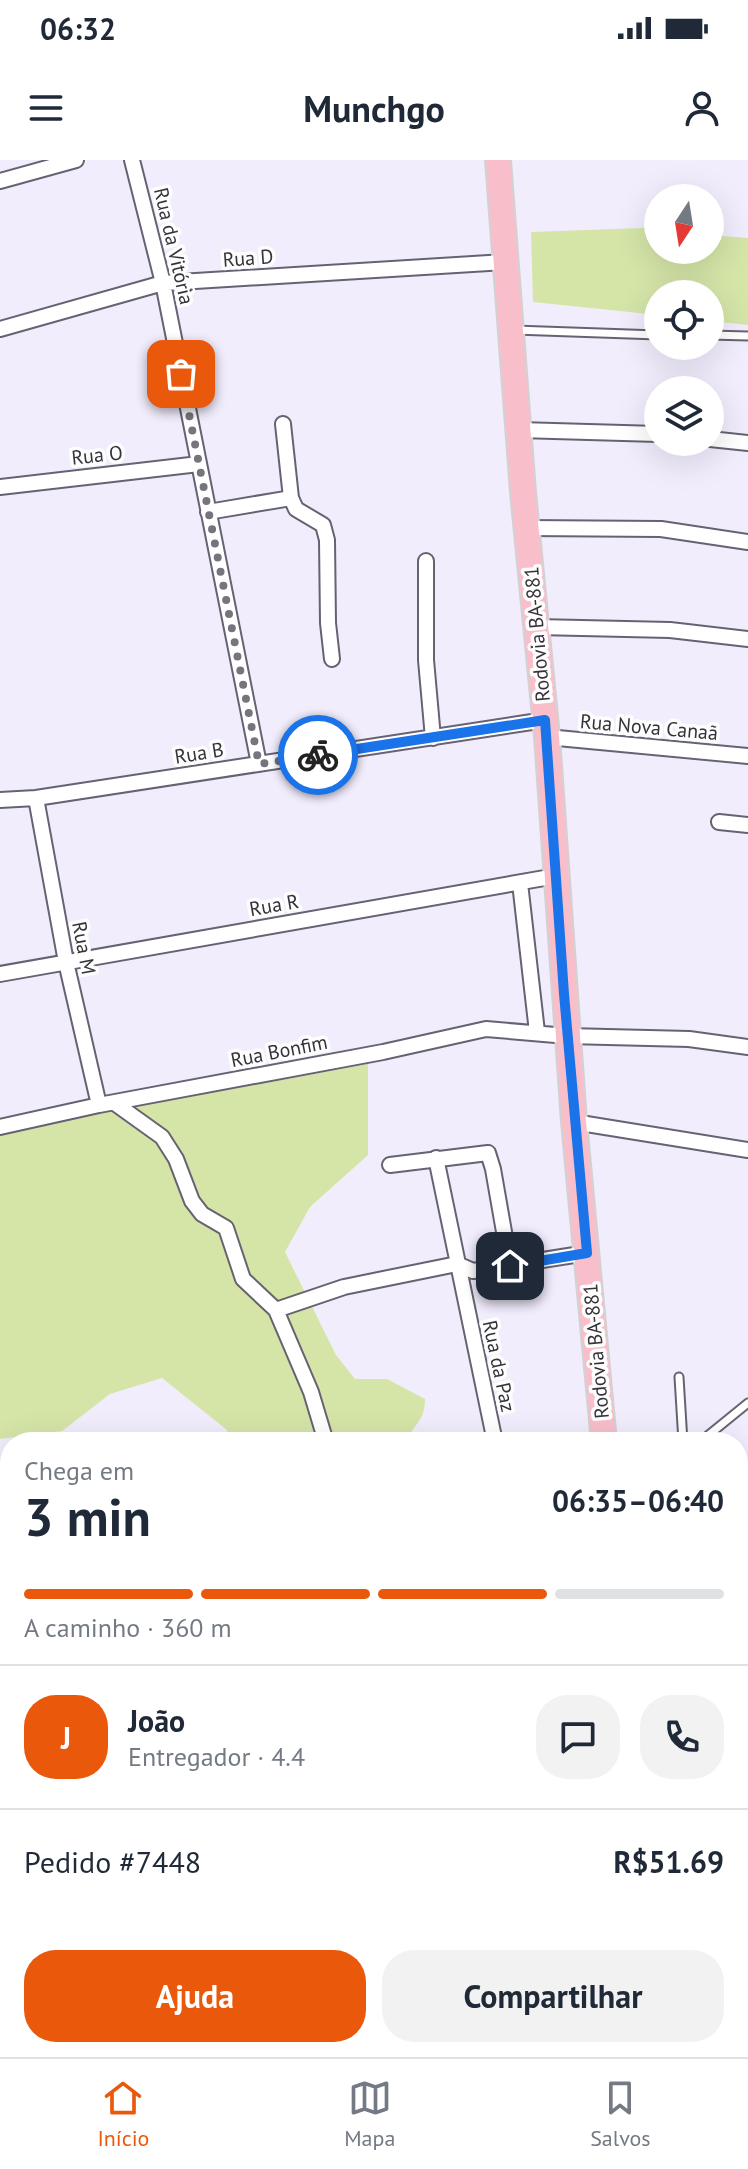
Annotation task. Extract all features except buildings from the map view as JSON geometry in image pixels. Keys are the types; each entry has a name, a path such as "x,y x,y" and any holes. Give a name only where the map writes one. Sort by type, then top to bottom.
{"main road":[{"name":"Rodovia BA-881","path":"498,160 546,728 574,1122 603,1432"}],"street":[{"path":"0,181 54,163 76,160"},
{"name":"Rua da Vitória","path":"132,160 163,283 259,764"},
{"name":"Rua D","path":"0,329 163,283 505,262"},
{"path":"283,424 291,498 296,509 323,525 327,540 328,623 332,659"},
{"path":"519,430 644,434"},
{"path":"724,440 748,443"},
{"name":"Rua O","path":"0,487 199,464"},
{"path":"208,512 291,498"},
{"path":"527,528 661,529 748,542"},
{"path":"426,561 426,660 433,738"},
{"path":"537,627 670,630 748,639"},
{"name":"Rua B","path":"0,800 36,798 433,738 546,728"},
{"name":"Rua Nova Canaã","path":"546,728 748,756"},
{"name":"Rua M","path":"36,798 66,962 99,1105"},
{"path":"719,822 748,825"},
{"name":"Rua R","path":"0,974 556,876"},
{"path":"520,883 537,1032"},
{"name":"Rua Bonfim","path":"0,1127 486,1029 567,1036 663,1037 748,1047"},
{"path":"116,1104 152,1128 168,1145 192,1201 202,1214 226,1228 243,1279 276,1310 323,1432"},
{"path":"574,1122 748,1150"},
{"path":"390,1165 487,1152 492,1162 510,1266"},
{"name":"Rua da Paz","path":"436,1158 493,1432"},
{"path":"276,1310 344,1287 457,1264 473,1271 587,1253"}],"lane":[{"path":"511,330 644,335"},
{"path":"724,335 748,336"},
{"path":"679,1377 682,1432"},
{"path":"712,1432 748,1403"}],"green space":[{"path":"644,228 644,264 724,264 724,236 748,238 748,325 724,322 724,280 644,280 644,314 533,302 531,232"},
{"path":"368,1064 368,1155 310,1207 285,1252 336,1355 355,1379 387,1379 425,1399 425,1407 412,1432 227,1432 162,1378 110,1394 62,1431 0,1432 0,1135 85,1116"}],"way so far":[{"path":"181,374 259,764 318,755"}],"route":[{"path":"318,755 545,720 574,1122 587,1253 510,1266"}]}
